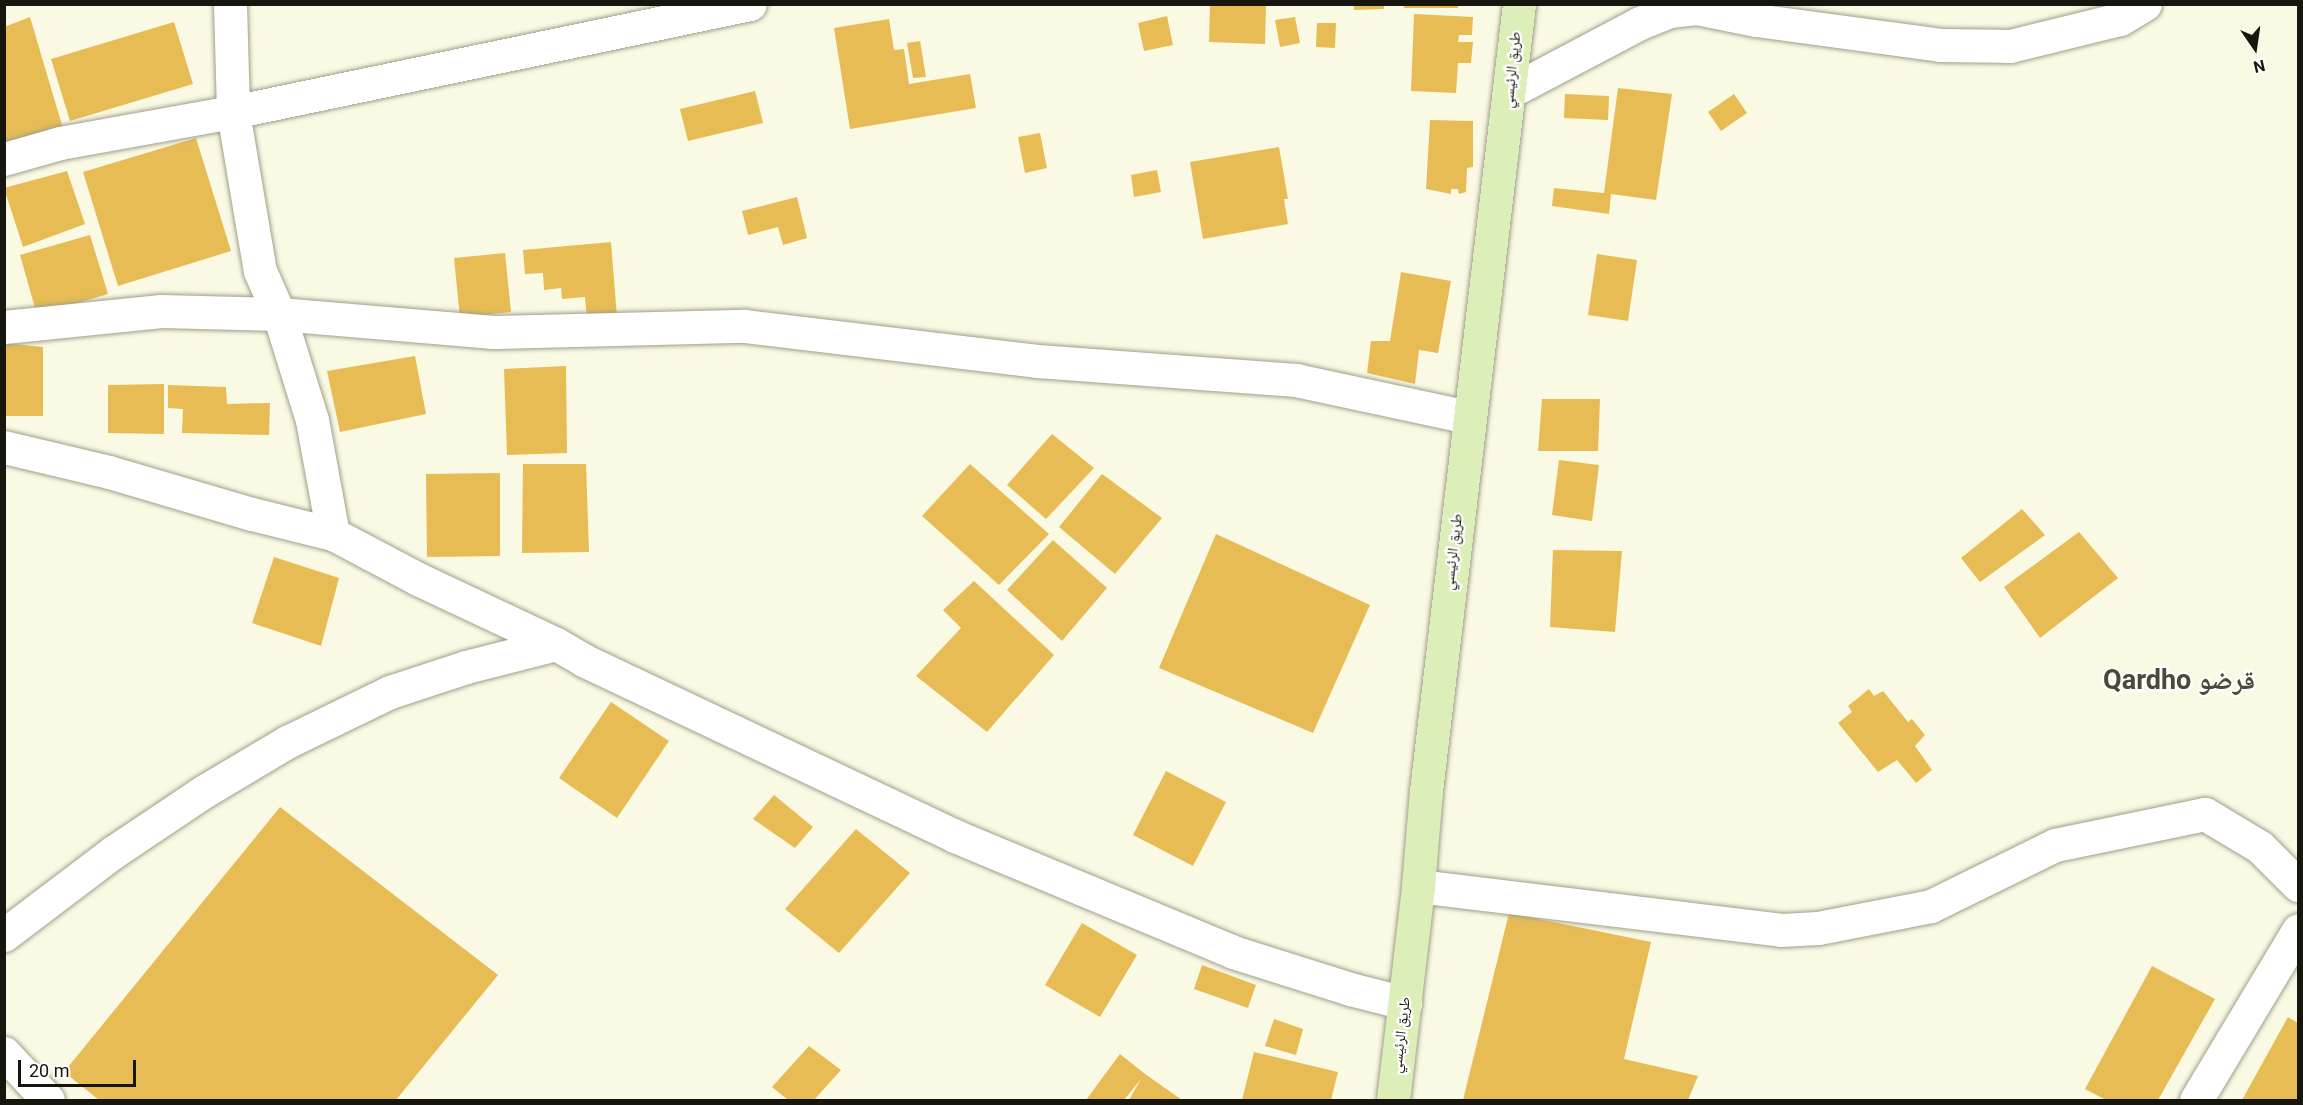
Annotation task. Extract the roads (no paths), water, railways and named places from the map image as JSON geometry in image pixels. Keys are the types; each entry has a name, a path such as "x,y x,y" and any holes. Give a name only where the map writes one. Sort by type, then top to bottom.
{"main road":[{"name":"طريق الرئيسي","path":"1393,1101 1406,1003 1426,791 1519,4"}],"street":[{"path":"230,4 233,112 260,271 279,314 312,420 333,534"},
{"path":"4,159 60,143 233,112 750,4"},
{"path":"1510,91 1669,10 1697,8 1756,20 1940,45 2010,46 2120,19 2145,4"},
{"path":"4,327 161,311 279,314 493,332 745,326 1037,361 1296,380 1469,417"},
{"path":"4,447 109,472 252,514 333,534 418,579 556,644 585,661 977,844 1233,952 1350,989 1406,1003"},
{"path":"4,935 112,853 203,792 287,742 390,692 466,667 556,644"},
{"path":"1418,886 1781,930 1818,928 1931,906 2055,845 2205,814 2260,848 2298,885"},
{"path":"2196,1101 2298,930"},
{"path":"4,1053 48,1101"}],"district":[{"name":"Qardho قرضو","path":"2179,681"}]}
